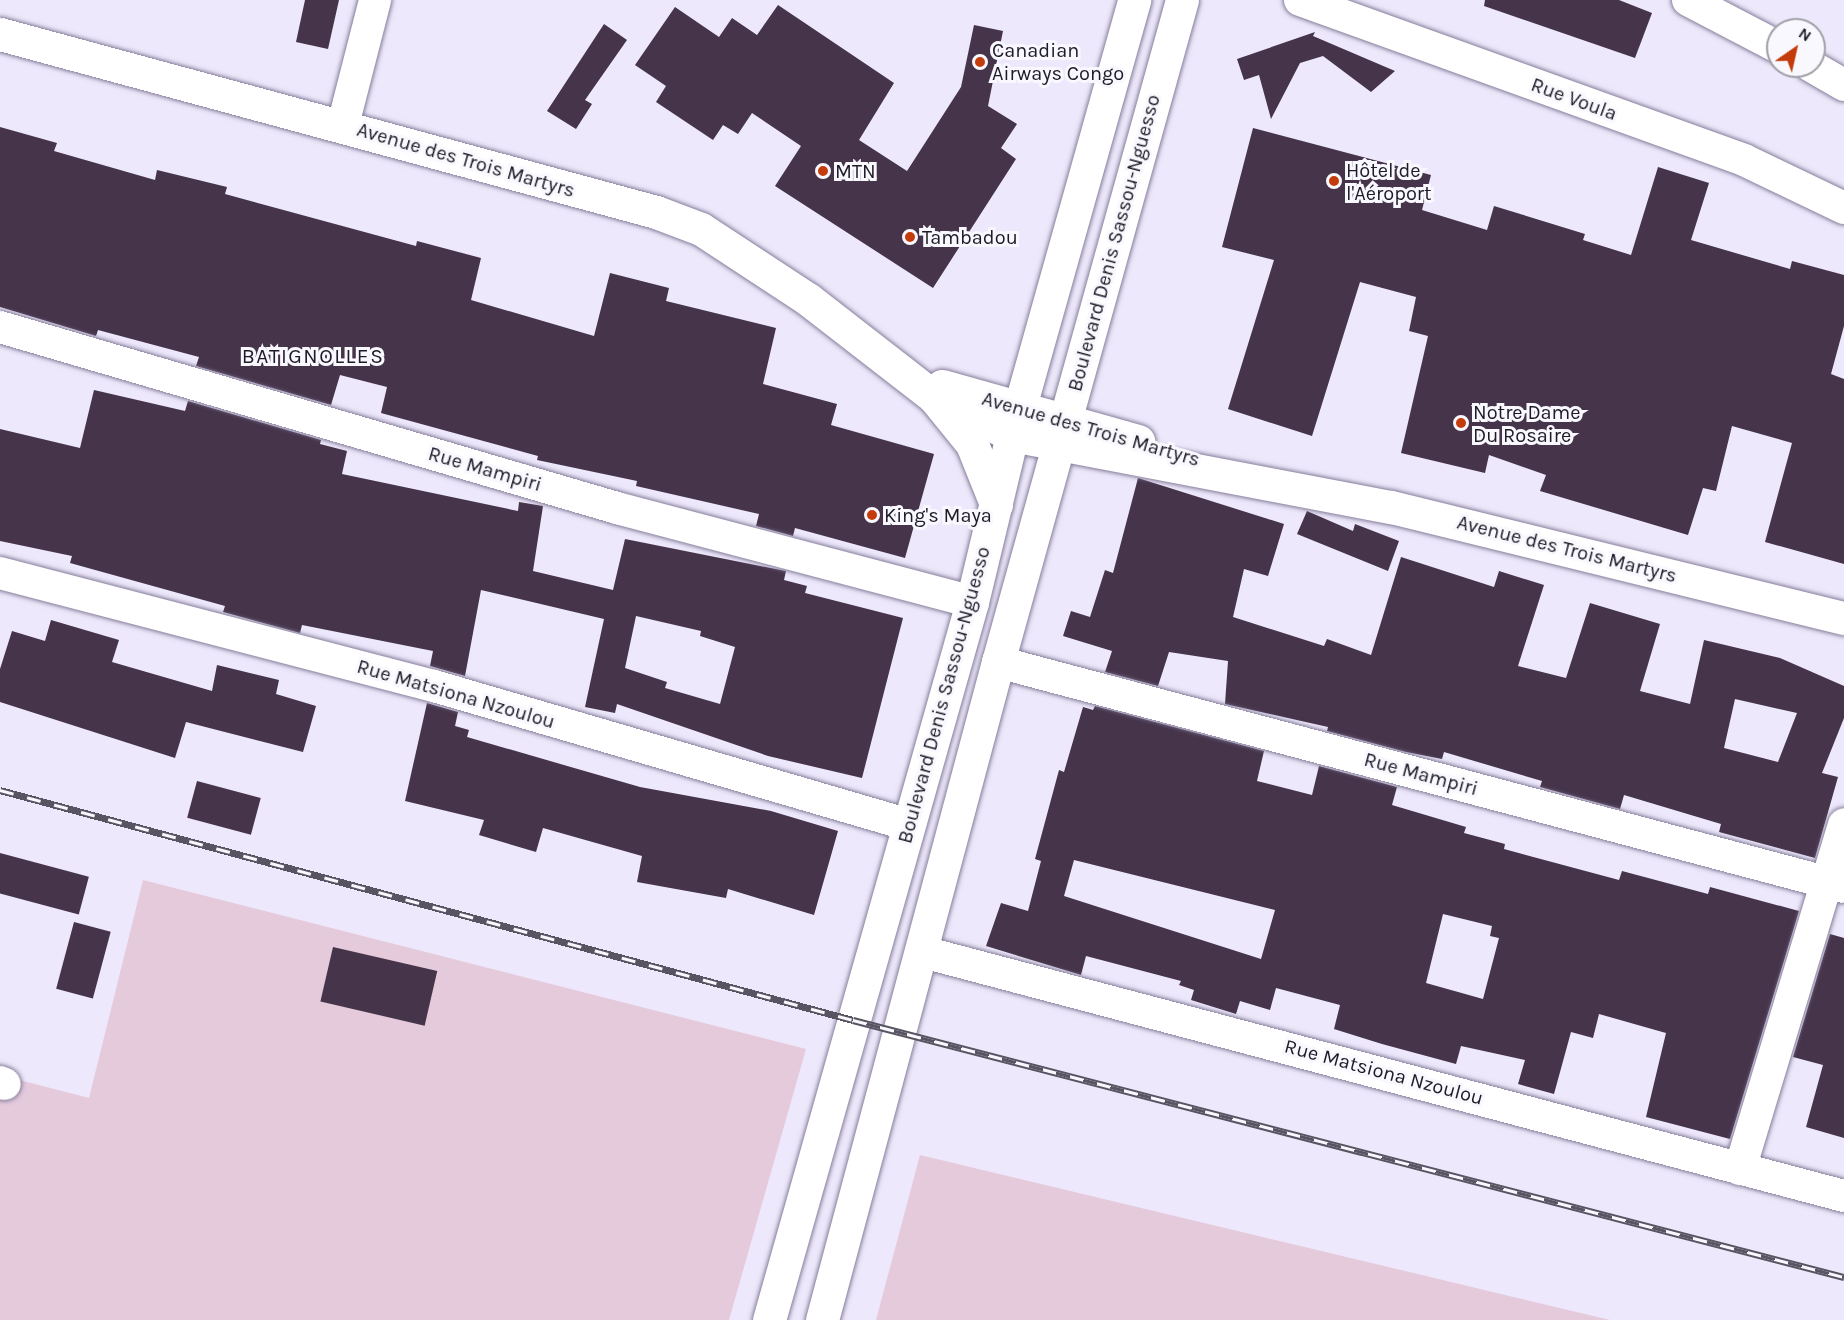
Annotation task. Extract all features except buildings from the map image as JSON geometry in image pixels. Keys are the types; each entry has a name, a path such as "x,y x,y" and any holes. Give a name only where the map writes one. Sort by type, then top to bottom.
{"main road":[{"name":"Boulevard Denis Sassou-Nguesso","path":"770,1320 972,602 1016,422 1097,118 1134,0"},
{"name":"Boulevard Denis Sassou-Nguesso","path":"822,1320 923,952 998,662 1182,0"},
{"name":"Avenue des Trois Martyrs","path":"0,34 656,212 701,229 791,287 934,397 1061,433 1630,563 1844,618"},
{"name":"Avenue des Trois Martyrs","path":"894,366 953,390 1016,422"},
{"path":"934,397 972,444 996,504"}],"street":[{"path":"343,126 375,0"},
{"name":"Rue Voula","path":"1300,0 1743,160 1844,208"},
{"path":"1688,0 1766,42"},
{"path":"1826,75 1844,85"},
{"name":"Rue Mampiri","path":"0,327 617,508 972,602"},
{"name":"Rue Matsiona Nzoulou","path":"0,573 434,686 908,825"},
{"name":"Rue Mampiri","path":"998,662 1835,885"},
{"path":"1740,1169 1835,885 1844,824"},
{"name":"Rue Matsiona Nzoulou","path":"923,952 1343,1060 1844,1196"}],"shaded area":[{"path":"143,880 806,1049 729,1320 0,1320 0,1075 89,1098"},
{"path":"920,1155 1610,1320 876,1320"}],"railway":[{"path":"0,790 853,1020 1844,1277"}],"place":[{"name":"Canadian Airways Congo","path":"980,62"},
{"name":"MTN","path":"823,171"},
{"name":"Hôtel de l'Aéroport","path":"1334,181"},
{"name":"Tambadou","path":"910,237"},
{"name":"Notre Dame Du Rosaire","path":"1461,423"},
{"name":"King's Maya","path":"872,515"}],"district":[{"name":"BATIGNOLLES","path":"313,356"}]}
